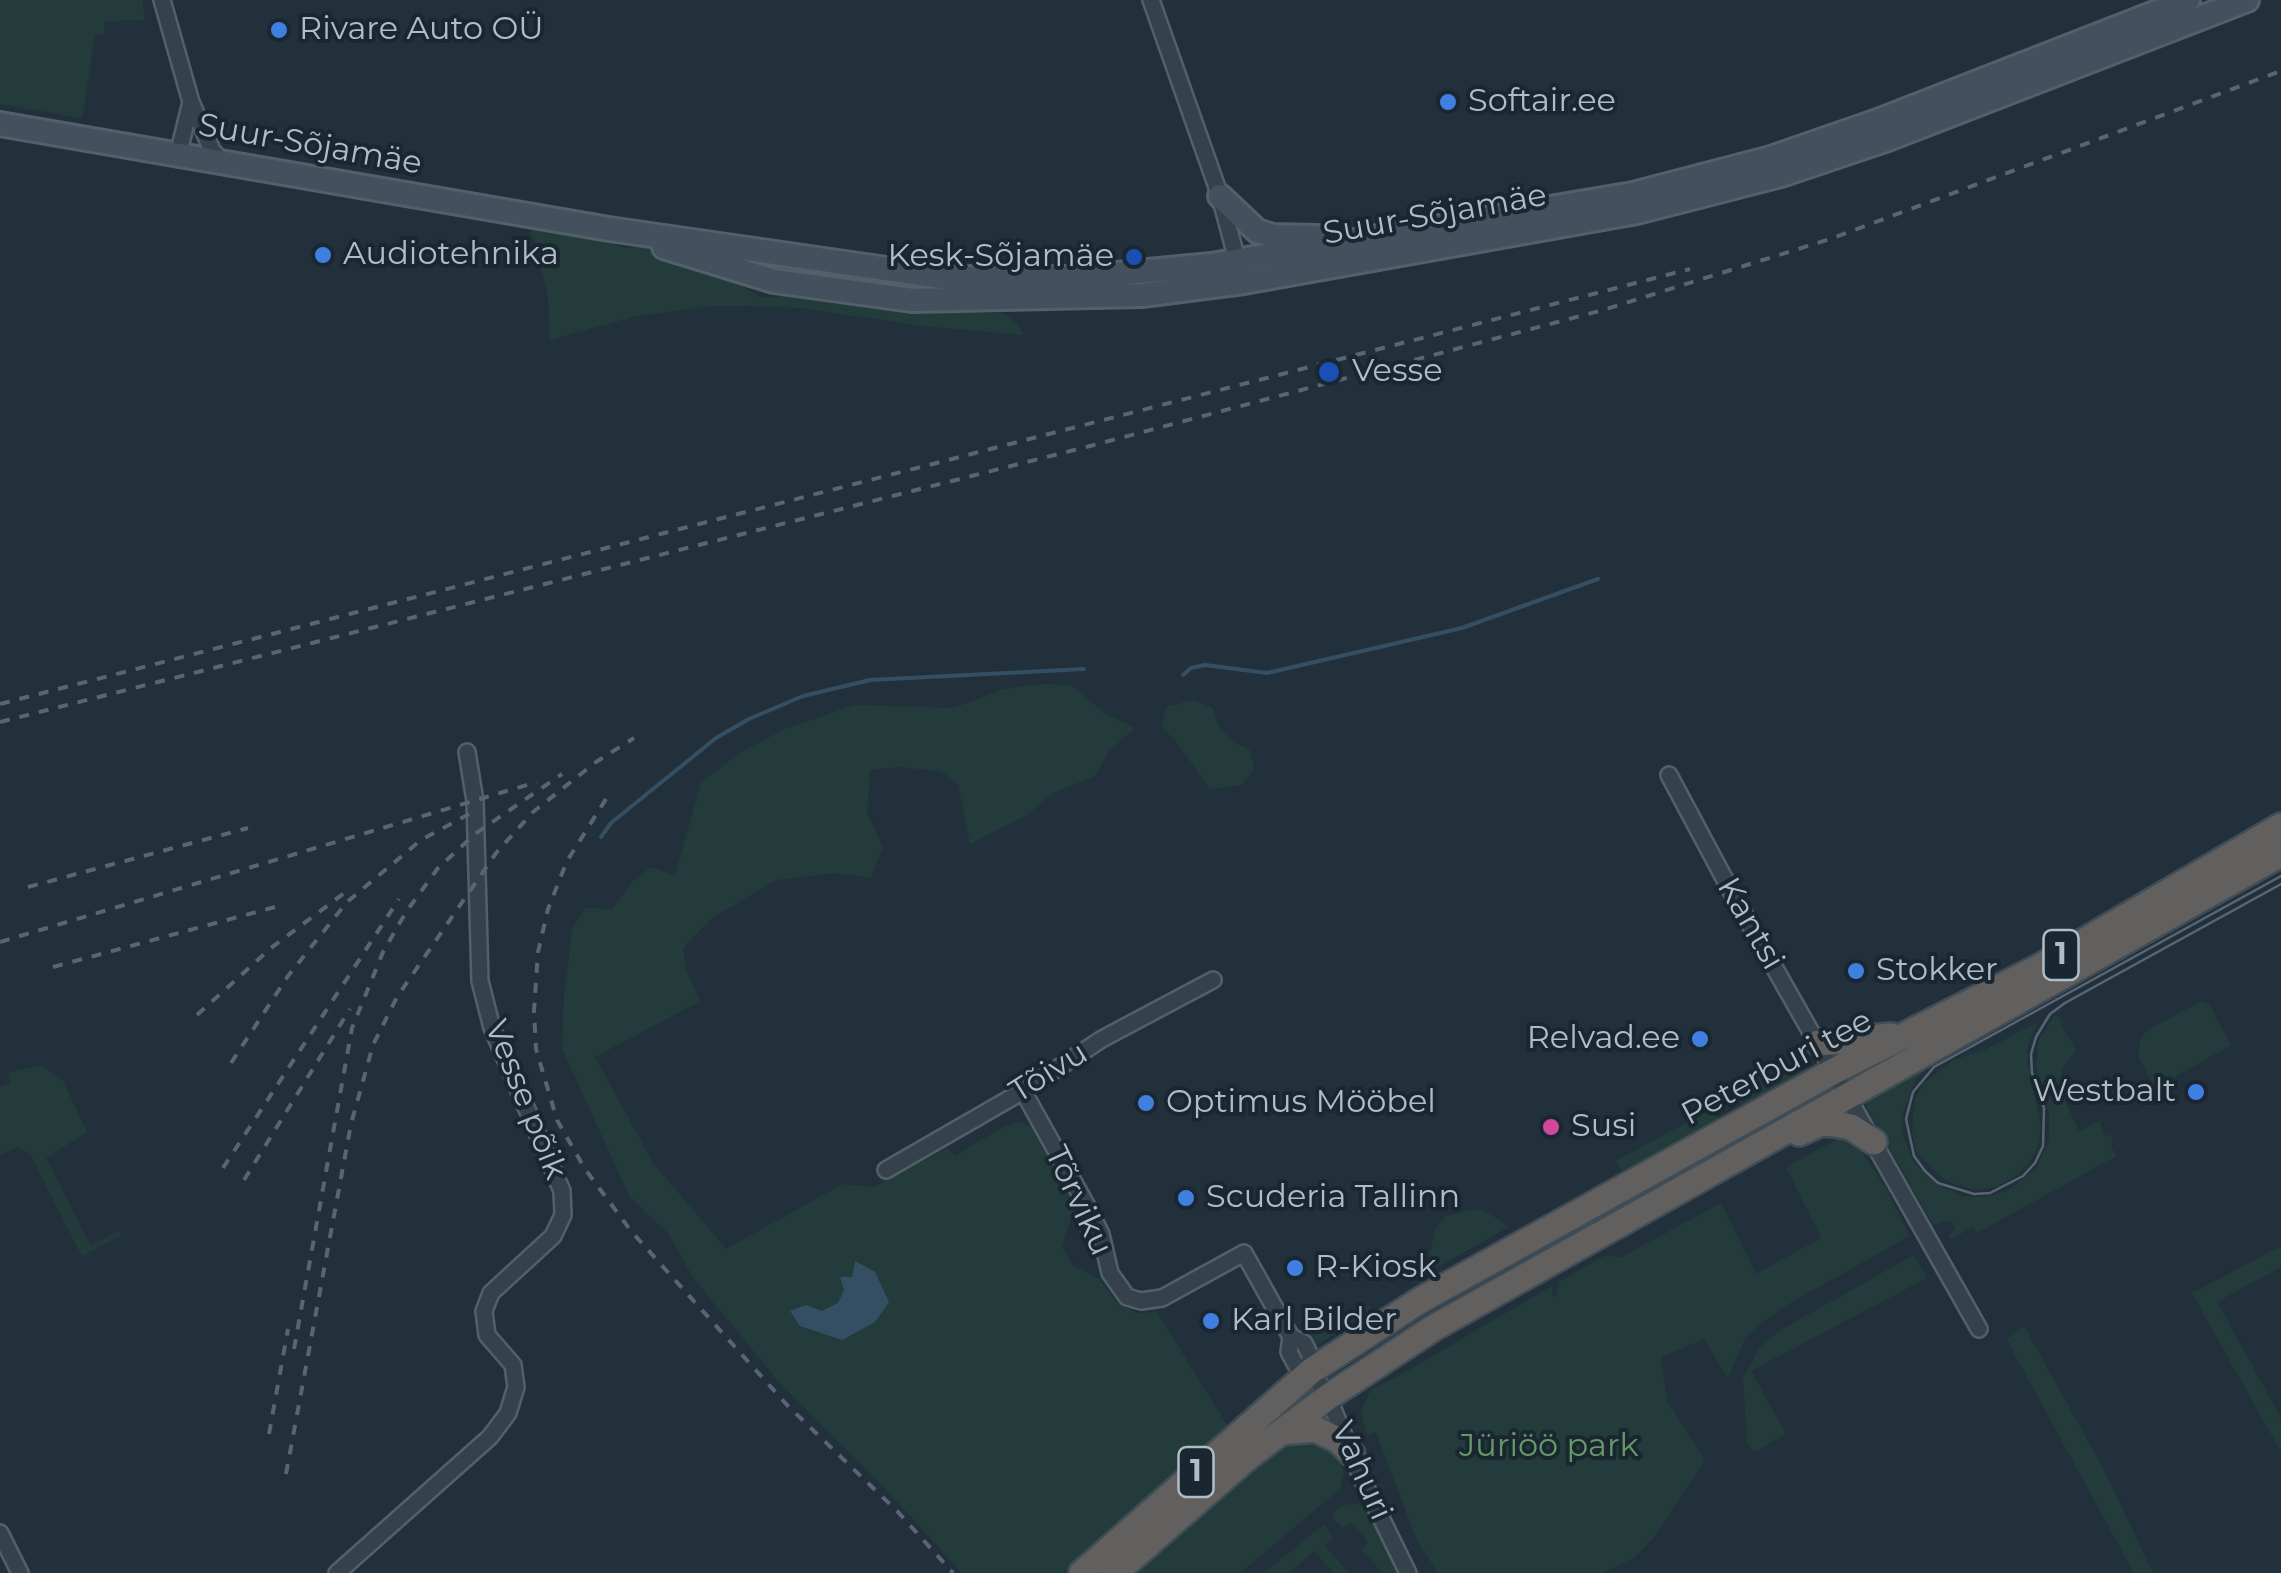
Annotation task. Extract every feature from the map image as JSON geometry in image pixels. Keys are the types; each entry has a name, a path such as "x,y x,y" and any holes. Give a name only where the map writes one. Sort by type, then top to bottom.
{"highway":[{"name":"Peterburi tee","path":"1082,1573 1311,1371 1419,1301 1834,1071 2040,967 2281,826"},
{"name":"Peterburi tee","path":"1116,1573 1282,1432 1435,1327 2281,854"},
{"path":"1818,1043 1843,1043 1920,1030"},
{"path":"1739,1156 1821,1123 1852,1128 1874,1142"},
{"path":"1282,1432 1315,1430 1338,1440 1352,1454"}],"main road":[{"name":"Suur-Sõjamäe","path":"608,229 774,282 912,300 1142,295 1350,242 1633,194 1771,158 1876,122 2188,0"},
{"name":"Suur-Sõjamäe","path":"0,124 608,229 949,278 1241,272 1637,212 1780,174 1888,139 2221,4 2247,0"},
{"path":"1220,196 1256,230 1273,236 1350,242"},
{"path":"753,275 757,248"}],"street":[{"path":"162,0 191,102 205,136 222,162"},
{"path":"1151,0 1220,196 1241,272"},
{"path":"178,155 191,102"},
{"name":"Vesse põik","path":"337,1573 490,1438 508,1412 516,1387 513,1365 487,1335 484,1311 491,1294 553,1236 563,1215 562,1191 492,1028 480,981 475,802 467,752"},
{"name":"Kantsi","path":"1669,775 1979,1328"},
{"name":"Tõivu","path":"886,1170 1023,1091 1102,1039 1214,980"},
{"name":"Tõrviku","path":"1023,1091 1101,1234 1110,1273 1127,1297 1140,1301"},
{"name":"Vahuri","path":"1140,1301 1162,1298 1244,1253 1291,1337 1304,1344 1310,1355 1311,1371 1328,1397 1408,1573"},
{"path":"0,1533 20,1573"}],"green space":[{"path":"0,0 142,0 145,20 105,21 104,34 95,35 82,118 0,104"},
{"path":"535,229 553,234 585,233 626,248 655,248 712,269 763,298 798,294 891,307 1005,314 1023,335 923,326 801,308 711,306 637,316 550,340 548,296 534,238 529,234"},
{"path":"773,260 960,286 914,292 806,279 771,268"},
{"path":"1071,685 1104,713 1135,728 1109,751 1095,776 1053,793 1027,815 970,844 958,784 941,771 897,767 870,770 867,813 883,847 871,878 835,873 776,880 712,918 683,948 686,970 700,1001 595,1057 653,1163 726,1249 843,1184 874,1187 948,1148 955,1156 1003,1127 1019,1122 1032,1126 1075,1205 1062,1247 1074,1267 1100,1279 1116,1302 1139,1314 1156,1311 1229,1428 1063,1573 962,1573 881,1484 780,1383 694,1279 668,1233 630,1197 562,1049 564,998 572,930 585,908 612,909 633,881 651,867 675,875 701,783 740,753 783,730 854,705 954,708 1004,689"},
{"path":"1193,700 1213,708 1218,726 1236,744 1249,749 1254,769 1242,785 1210,789 1162,727 1166,707"},
{"path":"2202,1001 2209,1004 2231,1045 2155,1088 2139,1058 2140,1039 2148,1030"},
{"path":"2055,1015 2062,1019 2076,1051 2061,1070 2064,1099 2079,1131 2100,1121 2105,1137 2110,1134 2113,1140 2111,1146 2116,1156 1977,1233 1973,1227 1951,1239 1948,1235 1955,1229 1952,1222 1933,1225 1866,1106 1868,1101 1932,1063 1915,1081 1902,1114 1902,1132 1913,1161 1934,1183 1963,1196 1985,1197 2008,1191 2036,1168 2049,1140 2049,1115 2036,1065 2039,1040"},
{"path":"2038,1022 2028,1045 2027,1060 2041,1126 2032,1159 2017,1175 1998,1186 1979,1190 1939,1176 1916,1151 1912,1130 1915,1099 1924,1083 1953,1060 1987,1049"},
{"path":"1800,1060 1804,1072 1742,1105 1735,1095"},
{"path":"40,1065 63,1081 87,1132 46,1158 90,1245 119,1231 121,1236 82,1256 30,1154 18,1147 0,1155 0,1086 10,1083 8,1073"},
{"path":"1713,1108 1718,1119 1623,1173 1616,1161"},
{"name":"Jüriöö park","path":"1841,1137 1857,1144 1910,1236 1783,1307 1746,1336 1728,1378 1704,1339 1661,1357 1667,1401 1705,1460 1655,1536 1635,1557 1602,1573 1438,1573 1417,1541 1376,1432 1367,1436 1361,1412 1371,1389 1552,1286 1552,1298 1558,1294 1559,1282 1604,1256 1622,1257 1721,1203 1756,1274 1821,1238 1786,1167"},
{"path":"1474,1209 1509,1227 1425,1274 1435,1230 1444,1217"},
{"path":"2281,1246 2281,1267 2217,1302 2281,1418 2281,1452 2192,1293"},
{"path":"1914,1255 1927,1278 1751,1371 1786,1434 1754,1452 1747,1442 1743,1377 1760,1347 1779,1331"},
{"path":"1355,1307 1371,1307 1368,1311 1318,1345 1310,1345 1308,1338 1313,1330"},
{"path":"2024,1326 2103,1468 2153,1573 2134,1573 2009,1344 2007,1339"},
{"path":"1311,1438 1332,1449 1340,1461 1342,1487 1240,1573 1137,1573 1280,1449 1297,1439"},
{"path":"1354,1503 1366,1508 1374,1518 1396,1573 1383,1573 1362,1550 1368,1541 1351,1523 1342,1528 1334,1519 1333,1513 1341,1506"},
{"path":"1324,1524 1333,1538 1325,1546 1349,1573 1334,1573 1314,1551 1289,1573 1264,1573"}],"water":[{"path":"855,1261 875,1272 889,1302 875,1322 842,1340 800,1326 790,1311 806,1305 822,1311 838,1303 844,1290 840,1277 852,1277"}],"waterway":[{"path":"1183,675 1191,668 1205,665 1267,673 1462,628 1598,579"},
{"path":"601,837 611,823 716,738 803,696 870,680 1084,669"}],"tram line":[{"path":"2281,876 1934,1067 1913,1092 1906,1119 1914,1156 1925,1171 1938,1183 1974,1194 1990,1193 2023,1176 2043,1146 2044,1108 2032,1073 2031,1054 2050,1014 2281,884"}],"railway":[{"path":"0,722 1090,446 1603,310 1830,239 2281,71"},
{"path":"0,704 1690,269"},
{"path":"286,1474 351,1124 373,1045 397,997 496,853 533,812 596,762 634,738"},
{"path":"294,1349 352,1028 383,952 438,868 475,834 562,774"},
{"path":"0,942 537,782"},
{"path":"606,799 567,861 548,909 538,952 536,1049 557,1120 585,1169 631,1231 787,1405 898,1512 953,1573"},
{"path":"231,1063 288,976 347,902 421,840 469,814"},
{"path":"28,887 248,828"},
{"path":"197,1015 271,948 347,891"},
{"path":"223,1168 399,899"},
{"path":"53,967 275,907"},
{"path":"244,1180 350,1009"},
{"path":"269,1434 288,1329"}],"place":[{"name":"Rivare Auto OÜ","path":"279,30"},
{"name":"Softair.ee","path":"1448,102"},
{"name":"Audiotehnika","path":"323,255"},
{"name":"Kesk-Sõjamäe","path":"1134,257"},
{"name":"Vesse","path":"1329,372"},
{"name":"Stokker","path":"1856,971"},
{"name":"Relvad.ee","path":"1700,1039"},
{"name":"Westbalt","path":"2196,1092"},
{"name":"Optimus Mööbel","path":"1146,1103"},
{"name":"Susi","path":"1551,1127"},
{"name":"Scuderia Tallinn","path":"1186,1198"},
{"name":"R-Kiosk","path":"1295,1268"},
{"name":"Karl Bilder","path":"1211,1321"}]}
